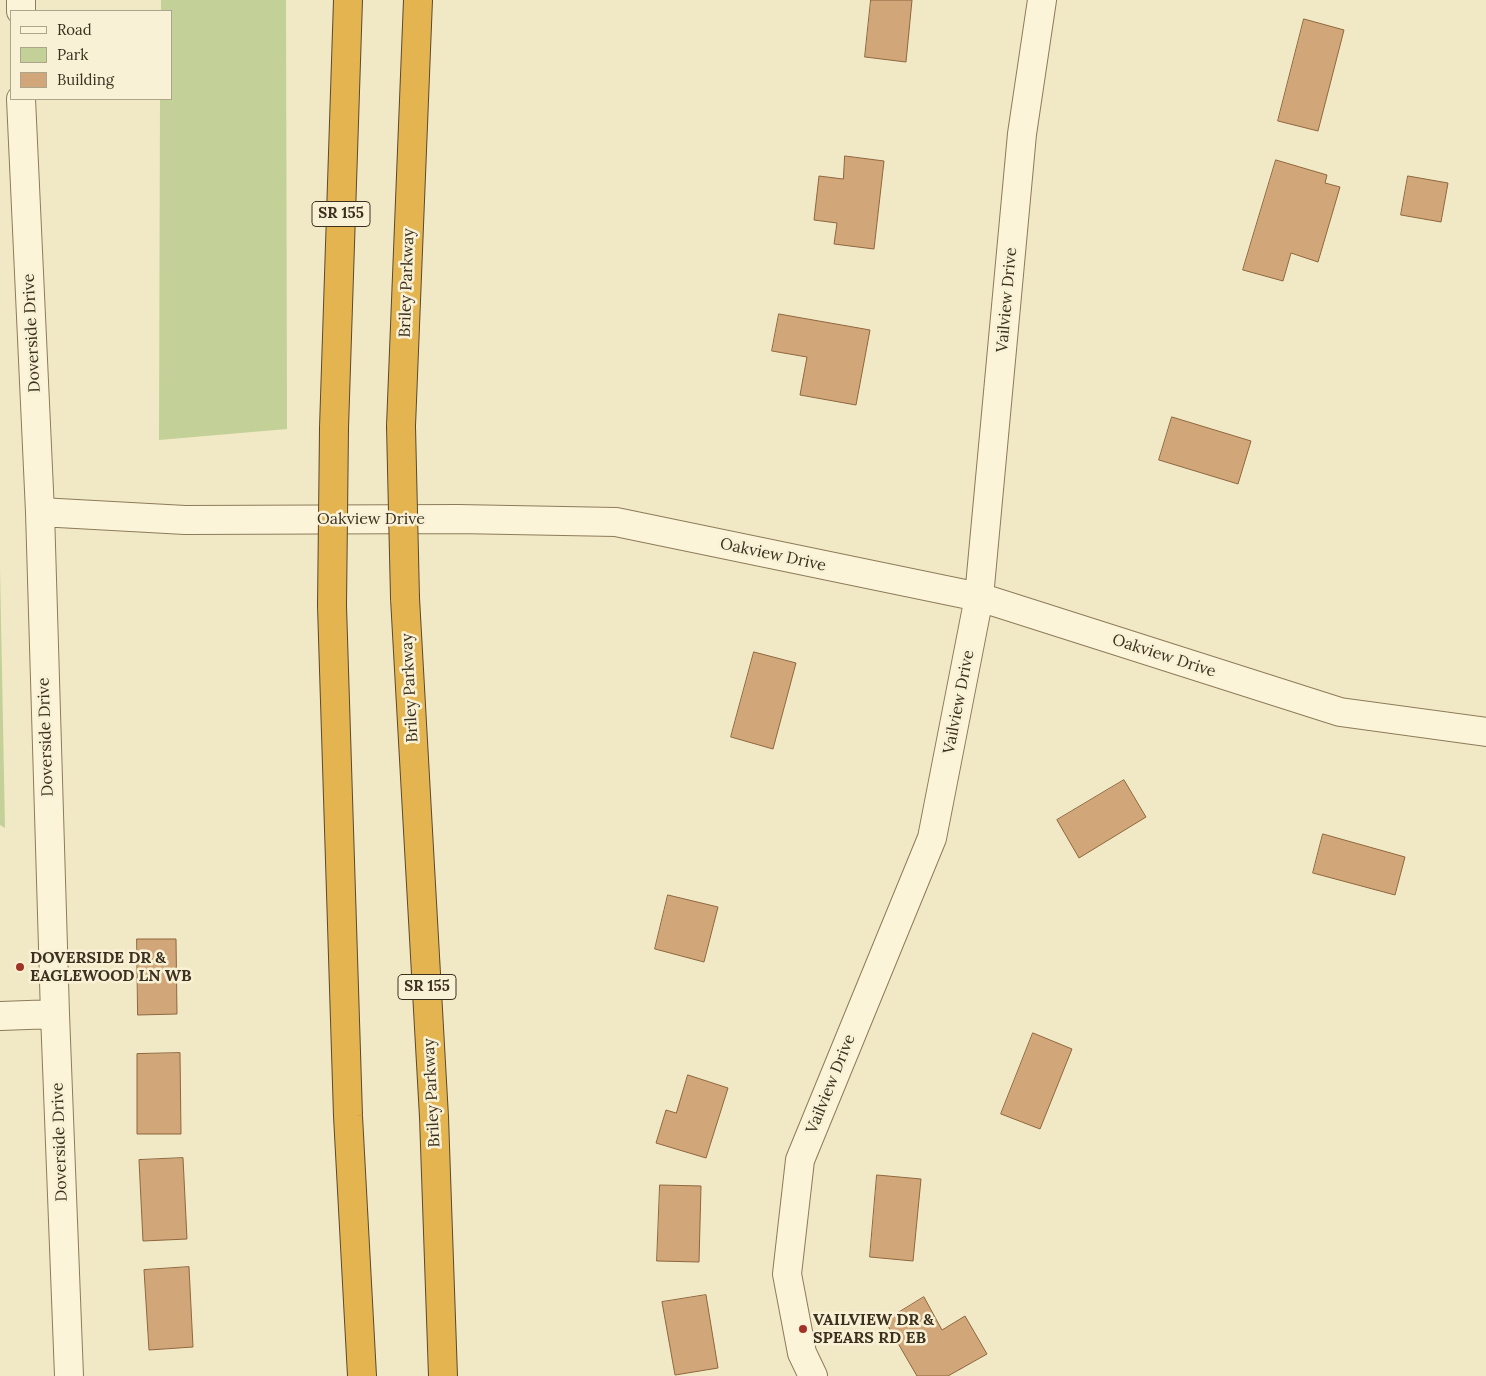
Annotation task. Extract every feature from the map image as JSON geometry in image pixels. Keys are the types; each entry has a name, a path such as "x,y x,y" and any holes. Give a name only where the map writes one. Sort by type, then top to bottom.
{"highway":[{"name":"SR 155","path":"348,0 334,428 332,606 348,1116 362,1376"},
{"name":"Briley Parkway","path":"418,0 401,426 405,598 434,1117 443,1376"}],"street":[{"name":"Vailview Drive","path":"813,1376 802,1353 787,1274 800,1160 932,838 979,597 1022,134 1042,0"},
{"name":"Doverside Drive","path":"21,100 40,512 55,1014 69,1376"},
{"name":"Oakview Drive","path":"40,512 185,520 458,519 616,522 979,597 1340,712 1486,732"},
{"path":"0,1016 55,1014"}],"green space":[{"path":"161,0 286,0 287,429 159,440 160,100 172,100 172,10 161,10"},
{"path":"0,569 5,828 0,825"}],"building":[{"path":"871,0 912,0 906,62 865,57"},
{"path":"1304,19 1344,30 1318,131 1278,121"},
{"path":"845,156 884,161 874,249 834,244 837,223 814,220 819,176 843,179"},
{"path":"1276,160 1327,175 1325,183 1340,187 1318,262 1291,253 1283,281 1243,270"},
{"path":"1408,176 1448,183 1441,222 1401,215"},
{"path":"779,314 870,330 856,405 800,395 807,357 772,351"},
{"path":"1172,417 1251,441 1238,484 1159,460"},
{"path":"754,652 796,663 773,749 731,737"},
{"path":"1124,780 1146,817 1079,858 1057,820"},
{"path":"1323,834 1405,857 1395,895 1313,873"},
{"path":"668,895 718,907 704,962 655,949"},
{"path":"137,939 176,939 177,1014 138,1015"},
{"path":"1033,1033 1072,1049 1040,1129 1001,1114"},
{"path":"180,1053 181,1134 137,1134 137,1054"},
{"path":"688,1075 728,1088 706,1158 656,1143 666,1110 676,1113"},
{"path":"183,1158 187,1239 143,1241 139,1160"},
{"path":"877,1175 921,1179 913,1261 870,1257"},
{"path":"660,1185 701,1186 699,1262 657,1261"},
{"path":"189,1267 193,1347 149,1350 144,1270"},
{"path":"706,1295 718,1368 675,1375 662,1302"},
{"path":"924,1297 942,1330 965,1316 987,1354 948,1376 917,1376 885,1321"}],"place":[{"name":"DOVERSIDE DR & EAGLEWOOD LN WB","path":"20,967"},
{"name":"VAILVIEW DR & SPEARS RD EB","path":"803,1329"}]}
